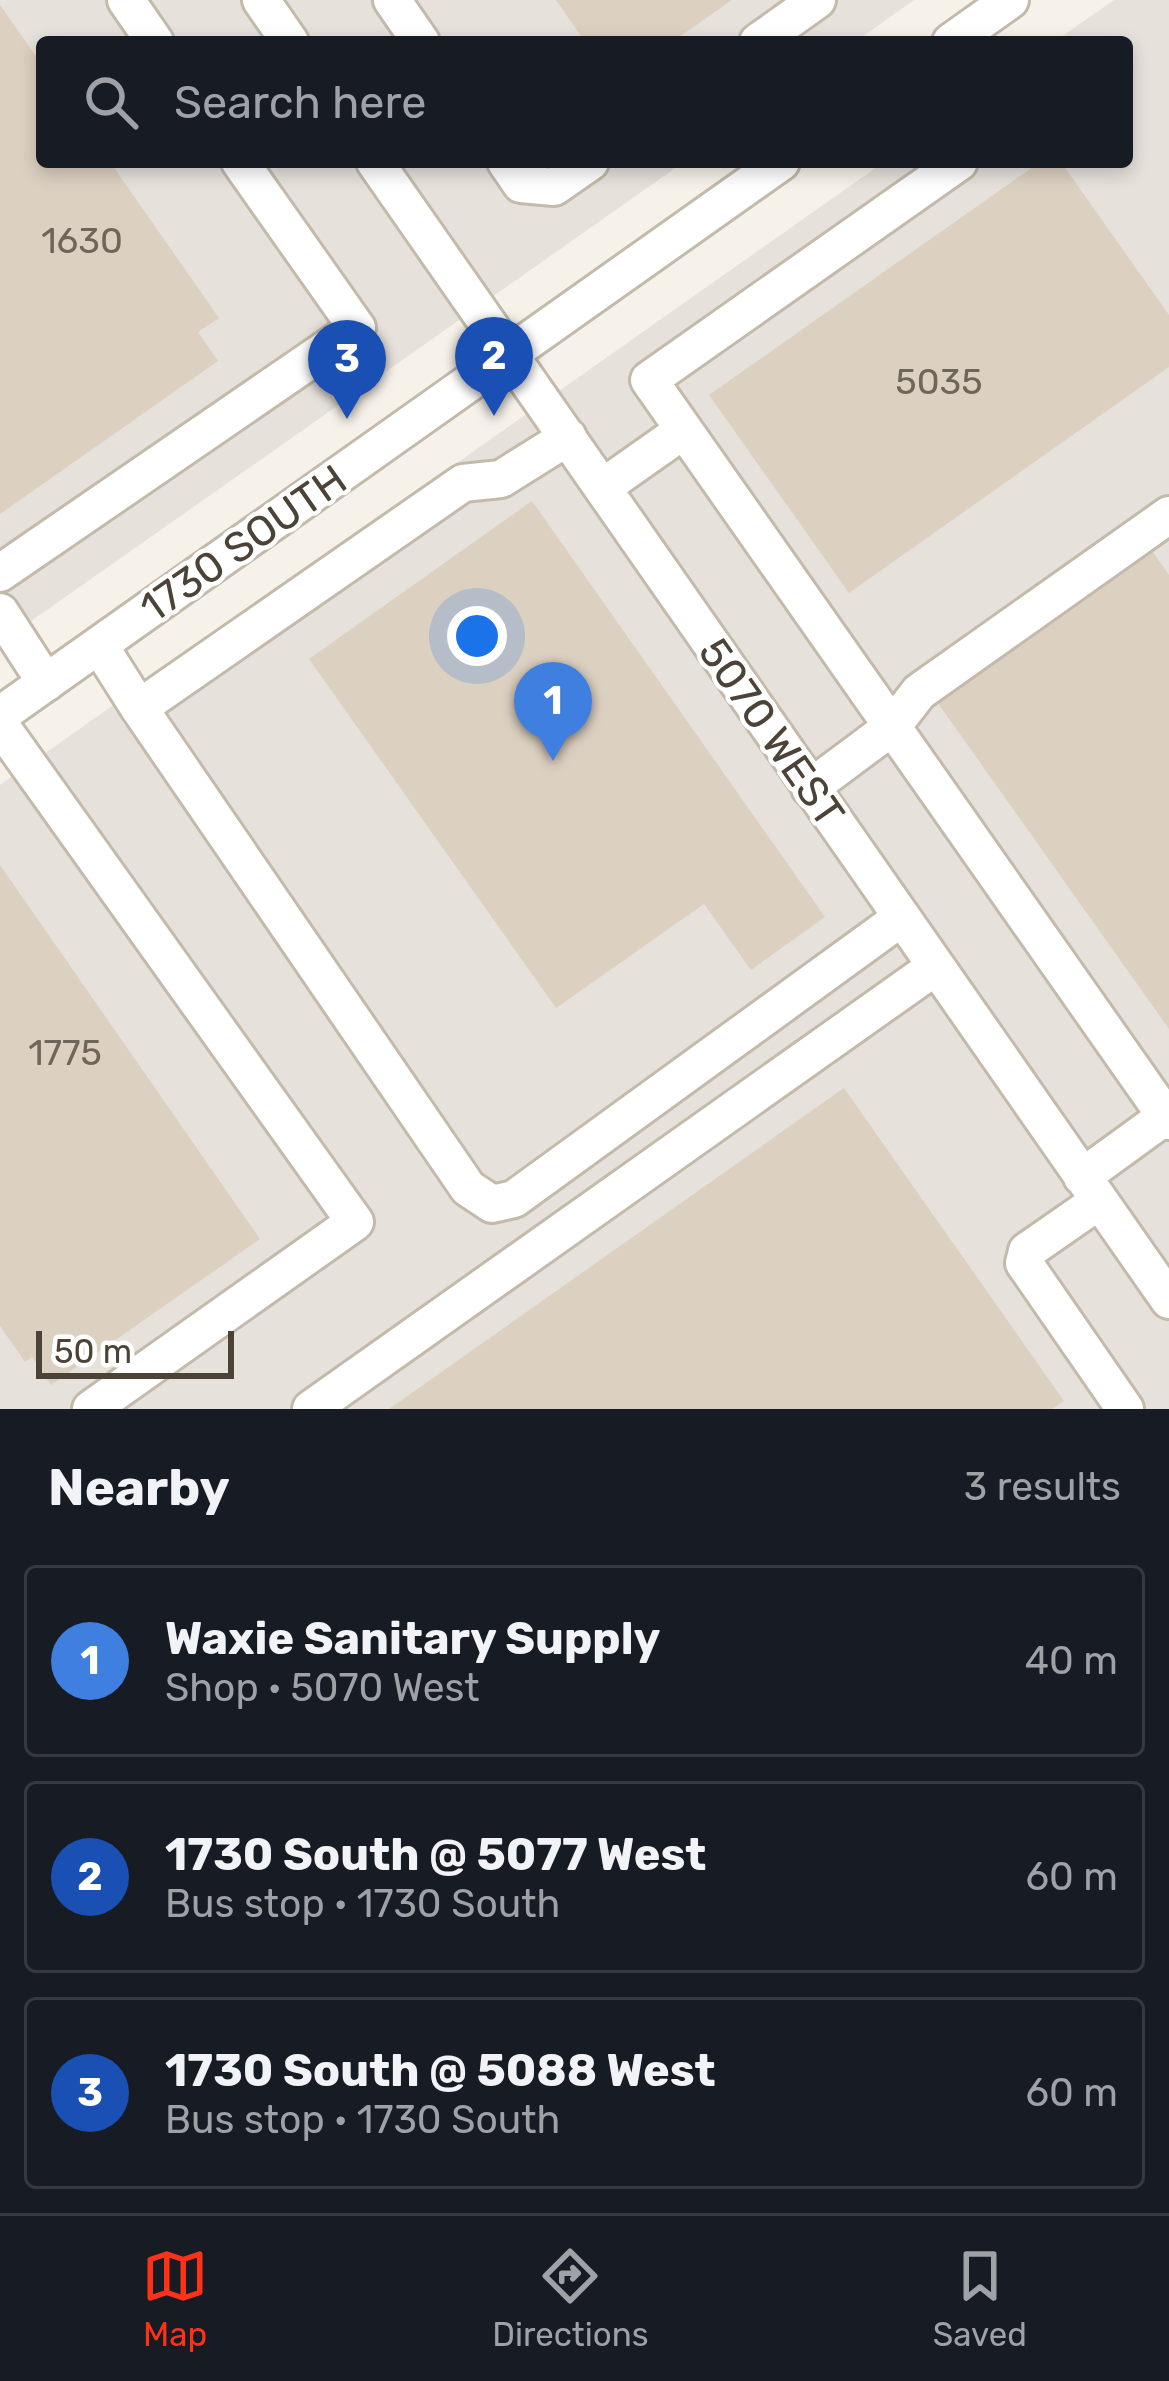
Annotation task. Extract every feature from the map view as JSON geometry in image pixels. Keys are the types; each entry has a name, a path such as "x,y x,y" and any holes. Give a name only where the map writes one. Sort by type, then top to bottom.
{"street":[{"path":"126,0 151,36"},
{"path":"261,0 286,36"},
{"path":"392,0 410,36"},
{"path":"766,36 817,0"},
{"path":"959,36 1010,0"},
{"path":"0,573 357,328 244,168"},
{"name":"5070 WEST","path":"379,168 1169,1300"},
{"path":"510,168 521,184 554,187 581,168"},
{"name":"1730 SOUTH","path":"0,716 772,168"},
{"path":"950,168 650,380 1167,1118 1028,1251 1024,1264 1126,1409"},
{"path":"603,487 684,430"},
{"path":"139,708 463,483 514,473 568,437"},
{"path":"810,788 892,727 919,692 1169,515"},
{"path":"0,612 46,683"},
{"path":"99,645 468,1188 492,1204 514,1199 901,918"},
{"path":"0,725 355,1222 91,1409"},
{"path":"311,1409 935,967"}],"shaded area":[{"path":"0,0 914,0 863,36 36,36 36,168 675,168 0,643"},
{"path":"1114,0 1169,0 1169,1409 0,1409 0,785 875,168 1133,168 1133,36 1063,36"}],"building":[{"path":"556,0 732,0 681,36 581,36"},
{"path":"0,5 36,56 36,168 114,168 219,318 198,332 218,361 0,514"},
{"path":"1031,168 1065,168 1169,315 1169,367 849,593 709,395"},
{"path":"532,501 825,917 751,970 704,904 556,1008 309,659"},
{"path":"1150,548 1169,575 1169,1029 935,699"},
{"path":"0,865 260,1239 51,1385 32,1357 25,1362 0,1326"},
{"path":"844,1088 1064,1401 1052,1409 389,1409"}],"place":[{"name":"1730 South @ 5077 West","path":"494,416"},
{"name":"1730 South @ 5088 West","path":"347,419"},
{"name":"Waxie Sanitary Supply","path":"553,761"}]}
